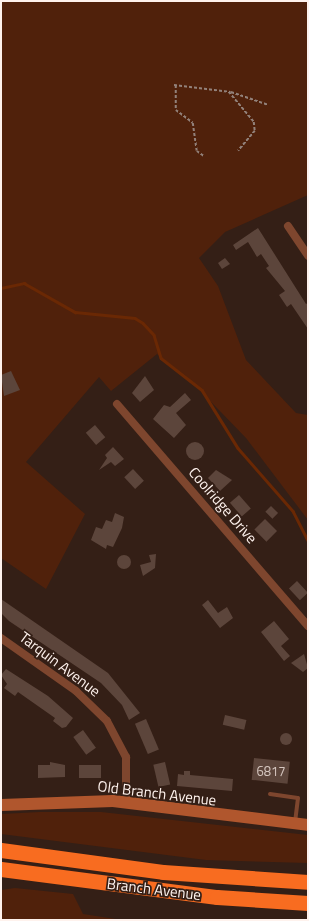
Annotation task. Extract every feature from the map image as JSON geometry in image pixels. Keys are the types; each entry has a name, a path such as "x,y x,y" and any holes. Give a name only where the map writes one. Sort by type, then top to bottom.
{"highway":[{"name":"Branch Avenue","path":"1,850 163,872 308,882"},
{"name":"Branch Avenue","path":"1,869 217,897 308,903"}],"main road":[{"name":"Old Branch Avenue","path":"1,804 67,800 126,803 308,825"}],"street":[{"path":"288,226 308,256"},
{"name":"Coolridge Drive","path":"118,404 308,626"},
{"name":"Tarquin Avenue","path":"1,638 76,691 107,721 126,757 126,803"}],"lane":[{"path":"270,794 298,798 295,824"}],"path":[{"path":"204,156 197,151 193,123 176,110 175,85 229,92 268,105"},
{"path":"229,92 254,122 255,131 238,151"}],"shaded area":[{"path":"1,1 308,1 308,195 225,232 199,258 218,286 246,360 296,413 308,415 308,520 246,438 187,377 157,354 111,391 99,377 26,462 85,514 46,589 1,558"},
{"path":"40,812 101,812 308,835 308,863 206,860 1,834 1,814"},
{"path":"15,888 73,894 83,914 122,920 1,920 1,890"}],"building":[{"path":"258,228 306,304 308,303 308,329 291,304 287,307 279,295 285,291 266,268 269,266 261,254 257,257 248,242 236,250 233,245"},
{"path":"225,258 230,264 222,269 218,263"},
{"path":"11,371 20,390 4,396 1,375"},
{"path":"145,376 154,390 140,402 132,393"},
{"path":"185,393 191,400 176,413 186,425 174,438 153,419 164,405 170,407"},
{"path":"95,425 105,437 96,445 86,433"},
{"path":"195,442 199,443 203,447 203,455 199,459 195,460 191,459 187,455 186,451 187,447 191,443"},
{"path":"113,447 124,459 115,466 111,462 99,470 107,458 105,455"},
{"path":"133,469 144,481 135,489 124,477"},
{"path":"216,470 232,480 220,491 208,478"},
{"path":"239,495 251,509 242,516 230,503"},
{"path":"271,506 278,513 272,519 265,512"},
{"path":"115,513 124,517 122,528 113,547 107,545 106,549 91,540 96,527 102,529 106,520 112,522"},
{"path":"265,519 277,531 266,542 254,530"},
{"path":"156,554 155,568 143,576 140,565 151,562 149,555"},
{"path":"124,555 129,557 131,562 129,567 124,569 119,567 117,562 119,557"},
{"path":"297,581 308,593 300,600 289,589"},
{"path":"1,599 108,673 140,713 129,720 122,705 101,683 9,621 1,613"},
{"path":"208,600 218,613 227,607 233,618 220,628 202,605"},
{"path":"274,621 289,639 281,646 290,656 284,661 261,632"},
{"path":"304,654 308,668 303,672 291,663"},
{"path":"6,669 48,696 73,718 66,727 62,728 53,721 55,718 18,692 15,696 4,688 7,684 1,675"},
{"path":"225,715 246,720 244,730 223,725"},
{"path":"146,719 159,749 148,754 135,724"},
{"path":"83,730 96,748 86,755 73,737"},
{"path":"288,733 291,734 291,744 284,745 281,744 280,737 281,734"},
{"path":"254,758 290,762 288,784 252,780"},
{"path":"50,762 65,765 65,777 38,778 38,765 50,765"},
{"path":"165,762 170,784 158,787 153,765"},
{"path":"79,765 101,765 101,778 79,778"},
{"path":"184,771 190,771 190,775 233,779 232,791 177,786 178,774 184,775"}],"waterway":[{"path":"1,288 24,283 75,312 135,318 143,323 154,335 161,358 202,390 238,448 293,511 308,541"}]}
